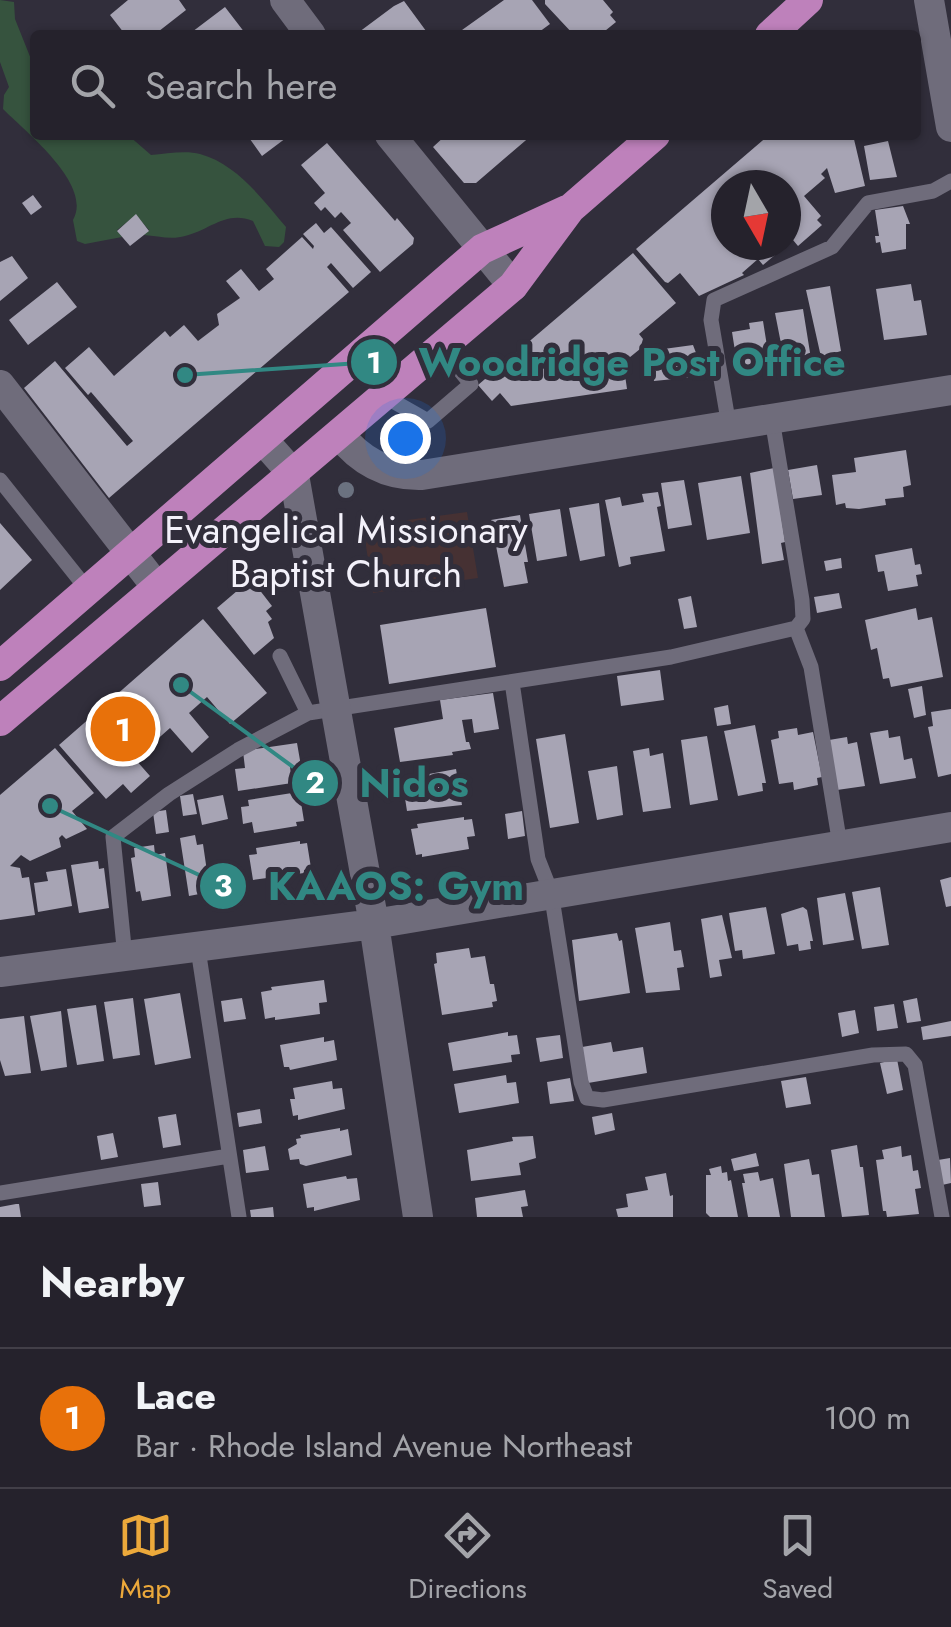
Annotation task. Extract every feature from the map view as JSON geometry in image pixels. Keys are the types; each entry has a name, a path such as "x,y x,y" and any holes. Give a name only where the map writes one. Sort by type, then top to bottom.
{"main road":[{"path":"775,30 808,0"},
{"path":"0,721 513,286 570,208 649,140"},
{"path":"0,666 482,249 570,208"}],"street":[{"path":"285,0 307,30"},
{"path":"930,0 951,127"},
{"path":"394,140 513,286"},
{"path":"0,385 156,586"},
{"path":"339,434 377,467 404,476 951,390"},
{"path":"263,440 294,475 322,712 374,924 418,1217"},
{"path":"0,972 374,924 951,828"}],"lane":[{"path":"729,426 711,320 714,300 832,248 868,203 933,192 951,181"},
{"path":"384,396 428,421 471,384 441,347"},
{"path":"125,957 113,836 238,750 322,712 671,657 796,628 803,619 802,600 772,418"},
{"path":"0,480 87,589"},
{"path":"796,628 811,667 840,845"},
{"path":"280,656 322,712"},
{"path":"512,682 538,859 551,892 581,1082 587,1098 603,1100 679,1090 873,1056 906,1054 915,1064 942,1217"},
{"path":"198,949 239,1217"},
{"path":"0,1194 229,1156"}],"shaded area":[{"path":"467,512 478,578 373,593 363,526"}],"green space":[{"path":"0,0 14,2 15,19 30,56 30,135 3,109 9,87 0,62"},
{"path":"36,140 134,140 151,155 188,152 213,159 237,174 268,205 286,227 284,242 279,247 265,246 253,221 243,218 226,219 180,237 144,235 149,230 136,215 117,230 122,237 85,244 77,241 74,191"}],"building":[{"path":"128,0 179,0 186,10 160,30 122,30 110,15"},
{"path":"504,0 532,0 550,24 542,30 462,30"},
{"path":"545,0 603,0 616,22 606,30 569,30"},
{"path":"404,1 425,30 362,30"},
{"path":"225,7 243,30 195,30"},
{"path":"251,140 283,140 262,156"},
{"path":"441,140 526,140 476,183 464,183 433,147"},
{"path":"763,140 854,140 865,186 835,193 827,168 821,174 825,178 804,196 821,216 817,220 822,225 801,243 801,170 728,170"},
{"path":"888,141 897,177 870,180 864,146"},
{"path":"327,143 414,238 413,244 380,272 343,230 351,223 341,212 335,218 325,207 321,211 314,203 325,193 301,165"},
{"path":"711,185 711,260 757,260 744,275 699,296 680,273 668,283 636,249"},
{"path":"33,195 42,207 31,215 22,203"},
{"path":"903,206 910,224 906,224 906,249 882,253 880,242 876,243 875,236 879,236 875,210"},
{"path":"136,214 149,231 130,246 117,231"},
{"path":"316,223 324,233 331,227 371,272 353,288 331,263 327,267 349,292 109,498 24,388 55,361 127,446 133,441 65,368 89,347 114,376 165,331 170,337 184,325 198,341 219,325 217,314 240,298 226,281 241,269 259,291 274,279 266,269 302,237 313,249 303,234"},
{"path":"633,253 676,303 639,334 643,339 640,349 623,361 627,389 511,406 500,393 492,401 478,385"},
{"path":"12,256 28,278 0,301 0,262"},
{"path":"57,282 77,307 28,345 9,320"},
{"path":"911,284 914,301 921,300 927,335 884,340 876,289"},
{"path":"830,286 841,351 821,357 806,290"},
{"path":"803,309 812,365 786,369 775,313"},
{"path":"763,321 770,365 738,370 732,332 750,329 749,323"},
{"path":"693,345 701,366 693,367 694,377 654,381 649,351"},
{"path":"906,450 911,485 903,487 904,497 885,499 886,505 859,509 846,508 845,503 836,505 832,475 856,472 854,458"},
{"path":"817,465 822,495 793,499 788,470"},
{"path":"774,468 784,560 762,564 750,473"},
{"path":"741,476 750,533 707,540 698,483"},
{"path":"684,480 692,525 668,529 661,483"},
{"path":"658,492 665,551 630,557 631,564 619,567 605,500 620,497 622,506 644,502 642,494"},
{"path":"599,503 605,556 580,561 569,508"},
{"path":"560,509 567,556 537,561 529,514"},
{"path":"520,515 528,583 504,587 491,520"},
{"path":"0,523 32,560 0,590"},
{"path":"912,548 915,565 920,564 922,574 916,575 918,586 888,591 884,571 878,572 875,555"},
{"path":"841,558 842,568 826,571 824,561"},
{"path":"251,579 272,606 266,611 272,619 268,622 274,638 254,655 217,608"},
{"path":"839,593 842,608 817,613 814,597"},
{"path":"691,596 697,627 684,629 678,599"},
{"path":"486,608 496,667 389,684 380,625"},
{"path":"916,608 918,620 932,617 943,677 891,687 889,678 883,679 877,648 871,650 865,620"},
{"path":"203,619 267,693 230,724 207,697 189,713 209,737 192,753 170,728 135,759 150,776 131,793 123,784 106,799 59,745"},
{"path":"660,670 664,700 621,706 617,676"},
{"path":"922,686 926,715 914,718 908,689"},
{"path":"493,693 499,729 474,733 472,719 462,720 471,749 400,762 394,728 443,719 440,700"},
{"path":"728,705 731,724 717,726 714,708"},
{"path":"951,709 951,774 938,777 928,727 933,726 931,712"},
{"path":"755,725 766,783 762,783 763,791 738,796 724,731"},
{"path":"797,728 798,735 813,732 822,777 817,778 818,785 794,790 793,782 779,784 771,740 779,738 778,731"},
{"path":"888,730 889,738 900,736 904,760 912,758 916,778 880,784 870,733"},
{"path":"565,734 579,823 550,828 536,739"},
{"path":"707,736 718,800 690,805 681,740"},
{"path":"847,737 848,744 857,742 865,786 837,790 829,740"},
{"path":"297,743 301,766 290,767 292,783 238,791 235,769 245,768 243,751"},
{"path":"55,748 94,793 72,811 87,829 66,839 62,835 61,847 30,861 21,855 10,866 20,868 22,878 29,877 35,915 0,920 0,795"},
{"path":"649,748 650,756 663,753 671,808 643,812 633,751"},
{"path":"617,766 623,815 597,820 588,771"},
{"path":"456,769 462,805 407,811 402,779"},
{"path":"292,793 292,797 300,796 304,821 296,822 297,826 254,833 252,822 243,824 241,807 249,806 248,800"},
{"path":"193,794 197,814 183,816 180,796"},
{"path":"223,795 228,819 202,825 197,800"},
{"path":"166,810 169,832 156,834 153,812"},
{"path":"522,811 525,836 508,839 505,814"},
{"path":"472,819 475,836 467,837 469,849 416,855 411,829 418,828 417,824"},
{"path":"195,835 197,845 203,844 210,892 189,896 180,838"},
{"path":"307,843 311,868 304,873 253,880 249,855 257,854 256,848"},
{"path":"154,845 155,855 165,853 171,896 142,901 140,891 136,892 131,858 135,857 134,848"},
{"path":"98,861 99,869 104,868 109,908 79,913 71,865"},
{"path":"66,869 72,906 38,912 34,883 48,881 46,872"},
{"path":"951,877 951,906 946,907 940,880"},
{"path":"880,887 889,945 862,949 852,892"},
{"path":"845,893 854,940 823,945 817,898"},
{"path":"766,907 775,954 743,959 742,950 735,951 729,913"},
{"path":"803,907 813,941 811,949 799,951 798,944 787,946 781,914"},
{"path":"722,915 732,958 719,960 722,976 710,978 701,919"},
{"path":"670,922 674,951 681,950 684,967 677,968 680,990 646,993 635,928"},
{"path":"617,933 619,941 622,940 630,993 579,1001 572,940"},
{"path":"469,948 471,958 485,956 497,1001 492,1002 493,1007 442,1015 434,964 436,953"},
{"path":"324,980 327,1002 319,1003 320,1014 265,1019 261,992 272,990 271,987"},
{"path":"180,993 191,1058 155,1065 144,999"},
{"path":"133,998 140,1055 113,1059 104,1002"},
{"path":"242,998 246,1019 224,1022 221,1001"},
{"path":"917,998 921,1021 907,1023 903,1001"},
{"path":"894,1004 898,1028 877,1031 874,1007"},
{"path":"96,1005 104,1061 77,1065 67,1009"},
{"path":"855,1010 859,1033 842,1037 838,1013"},
{"path":"61,1011 67,1067 41,1071 30,1016"},
{"path":"24,1016 31,1073 5,1076 0,1060 0,1019"},
{"path":"951,1021 951,1036 923,1040 921,1027"},
{"path":"508,1032 508,1036 517,1035 520,1054 511,1055 512,1062 453,1071 448,1043"},
{"path":"560,1035 563,1058 540,1062 536,1038"},
{"path":"324,1037 324,1042 334,1040 337,1060 290,1070 284,1067 280,1045"},
{"path":"611,1042 613,1052 643,1047 647,1073 588,1083 582,1047"},
{"path":"897,1059 903,1090 887,1094 880,1063"},
{"path":"506,1075 507,1083 516,1082 519,1103 459,1113 454,1084"},
{"path":"806,1077 811,1104 786,1108 781,1081"},
{"path":"570,1078 574,1101 550,1104 547,1082"},
{"path":"332,1081 333,1089 342,1088 345,1109 298,1120 298,1115 293,1116 293,1088"},
{"path":"260,1109 262,1123 239,1127 237,1113"},
{"path":"612,1113 615,1130 595,1135 592,1117"},
{"path":"176,1114 181,1145 163,1148 158,1117"},
{"path":"348,1129 352,1155 306,1166 299,1159 290,1160 288,1149 297,1144 300,1135"},
{"path":"113,1133 118,1157 101,1160 97,1136"},
{"path":"533,1136 536,1158 519,1163 521,1175 471,1181 467,1150 513,1141 512,1137"},
{"path":"857,1145 869,1215 842,1217 831,1150"},
{"path":"265,1146 269,1170 246,1173 243,1150"},
{"path":"901,1146 902,1157 911,1155 913,1171 918,1170 921,1188 915,1189 919,1214 887,1217 876,1160 884,1159 882,1150"},
{"path":"756,1153 759,1166 734,1171 731,1159"},
{"path":"950,1158 951,1183 942,1185 938,1160"},
{"path":"809,1159 812,1175 819,1174 825,1217 791,1217 784,1164"},
{"path":"721,1166 722,1173 727,1172 728,1181 731,1180 738,1217 710,1217 706,1213 706,1175 711,1175 709,1169"},
{"path":"758,1172 760,1181 773,1178 780,1217 748,1217 743,1174"},
{"path":"666,1173 670,1196 673,1195 673,1217 618,1217 616,1209 628,1207 626,1194 648,1190 645,1177"},
{"path":"346,1176 357,1178 360,1200 314,1211 314,1207 307,1208 303,1184"},
{"path":"158,1182 161,1205 144,1207 141,1184"},
{"path":"525,1190 528,1206 521,1207 523,1217 477,1217 475,1198"},
{"path":"19,1204 21,1217 0,1217 0,1207"},
{"path":"273,1207 274,1217 251,1217 250,1210"}],"place":[{"name":"Woodridge Post Office","path":"185,375"},
{"name":"Evangelical Missionary Baptist Church","path":"346,490"},
{"name":"Nidos","path":"181,685"},
{"name":"Lace","path":"123,729"},
{"name":"KAAOS: Gym","path":"50,806"}]}
